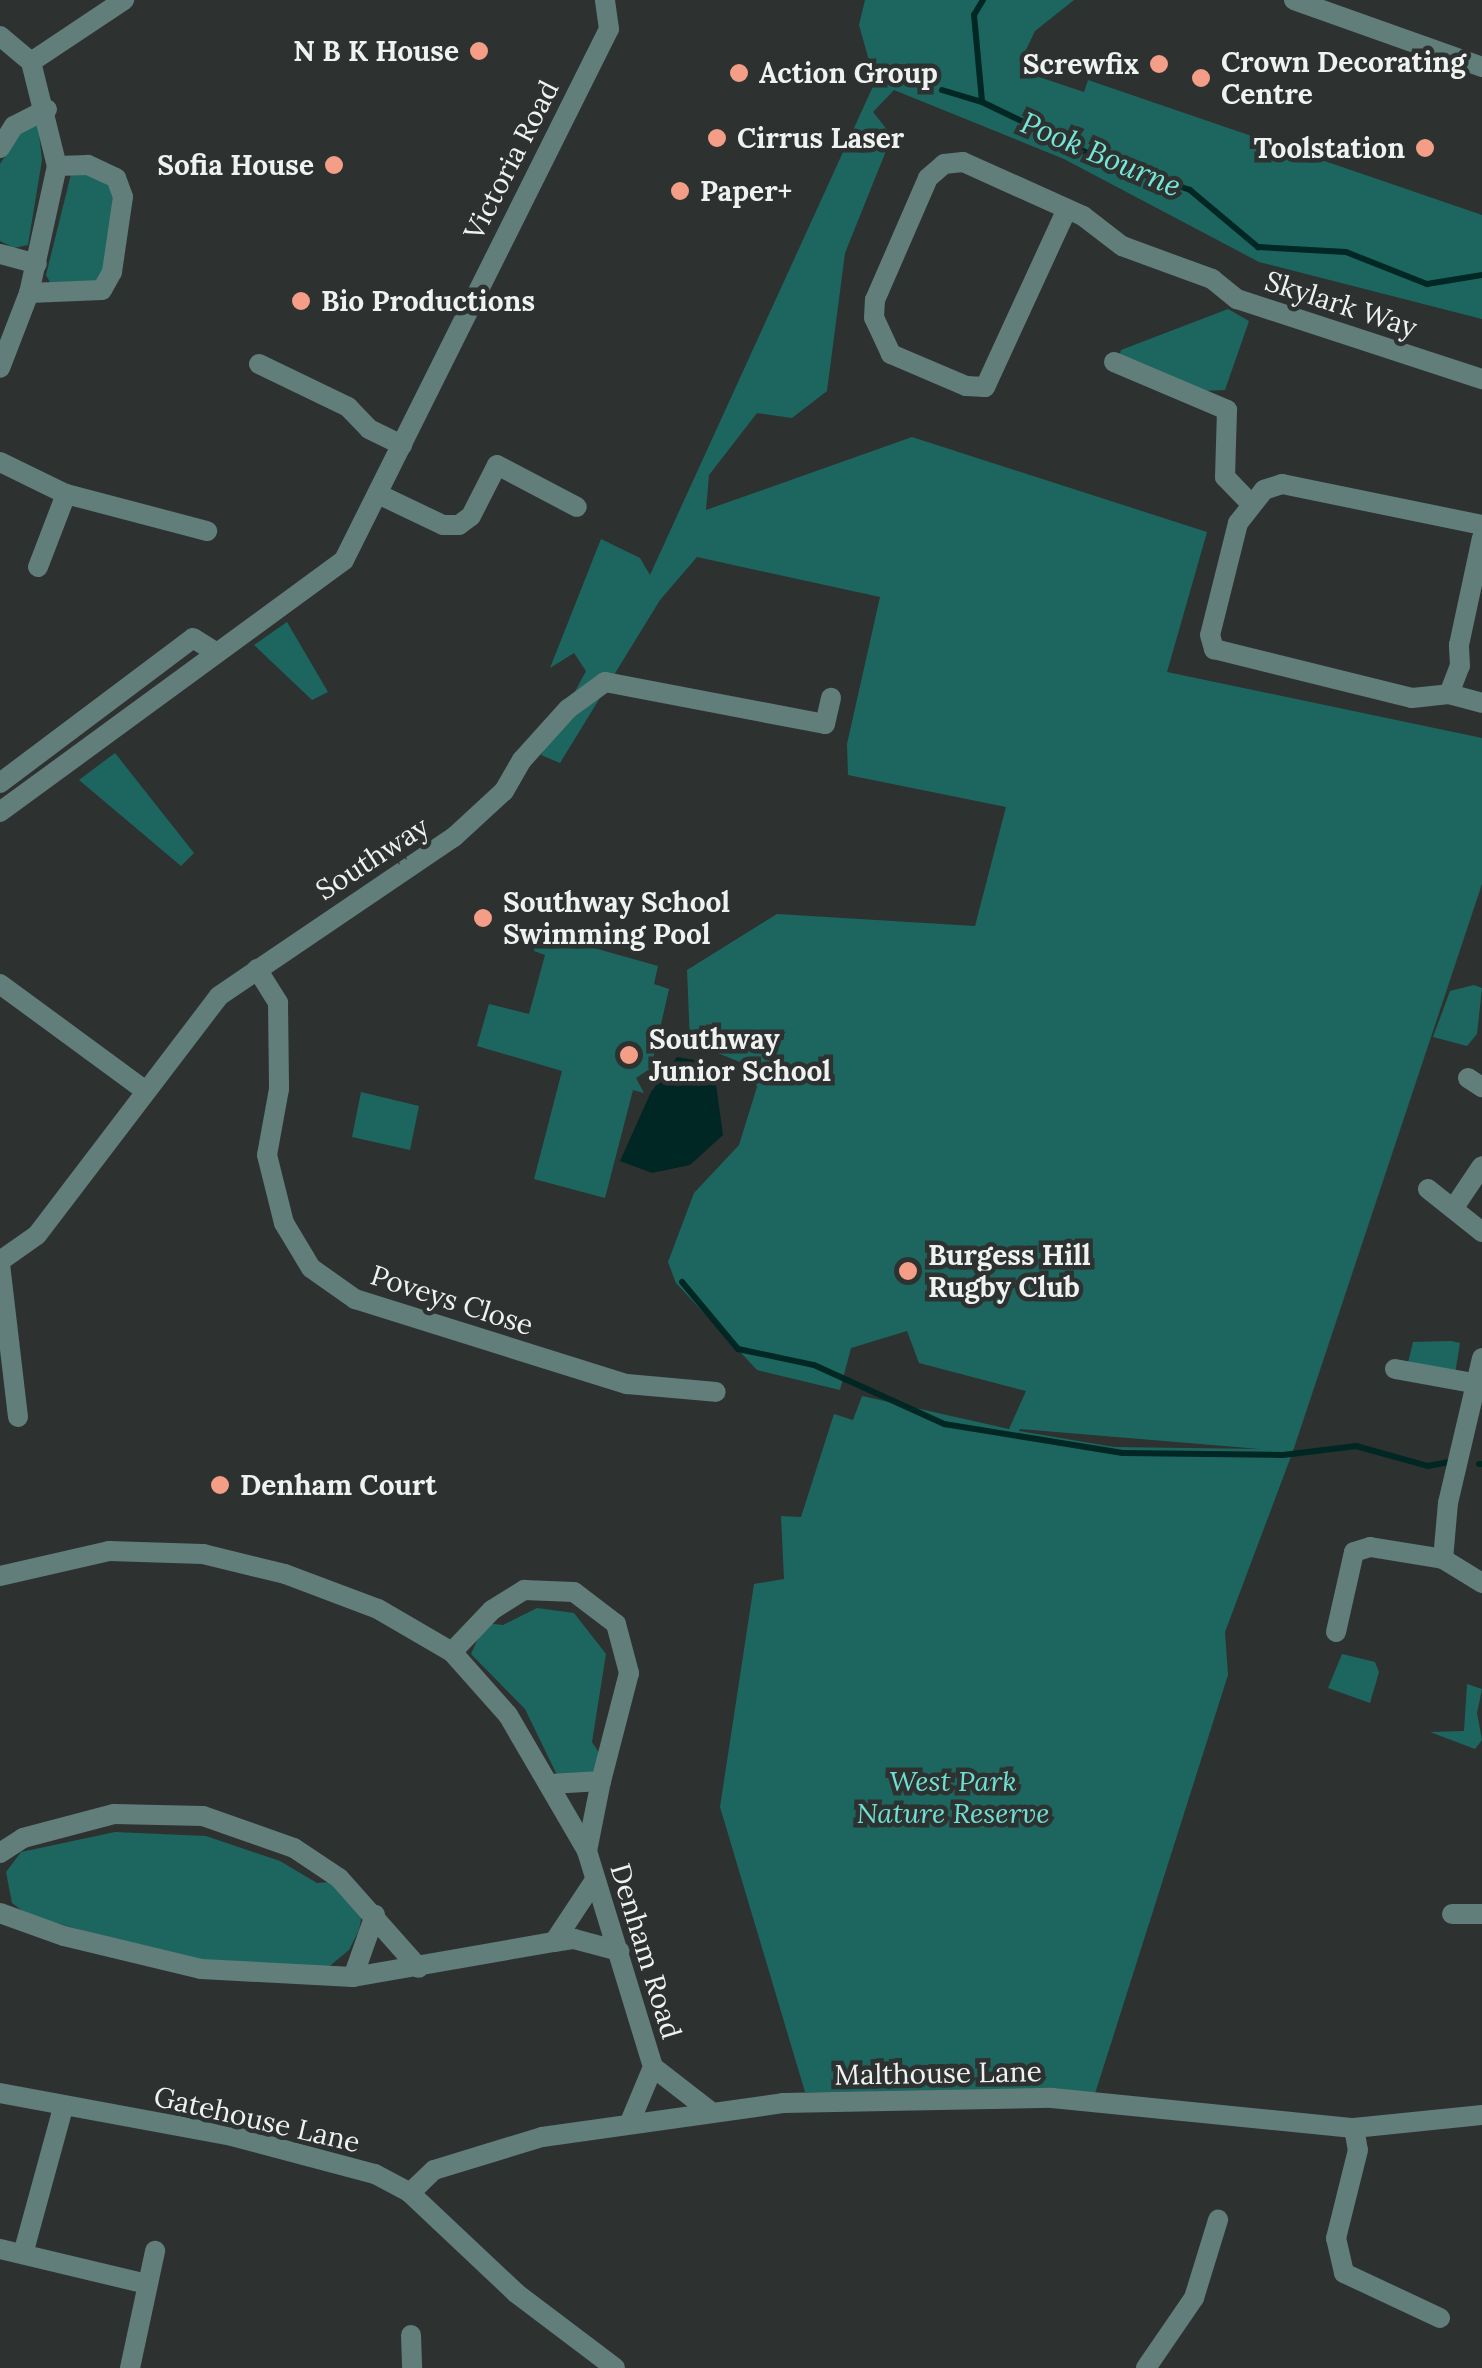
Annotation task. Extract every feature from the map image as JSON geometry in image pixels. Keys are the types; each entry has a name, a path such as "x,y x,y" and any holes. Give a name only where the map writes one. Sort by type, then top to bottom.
{"street":[{"path":"31,62 124,0"},
{"name":"Victoria Road","path":"214,651 344,560 609,29 605,0"},
{"path":"1294,0 1482,66"},
{"path":"0,36 31,62 46,109 57,166 29,293 0,368"},
{"path":"0,148 14,126 46,109"},
{"name":"Skylark Way","path":"1075,212 985,388 966,386 891,354 874,318 875,300 928,178 944,164 963,162 1075,212 1122,246 1212,279 1237,299 1482,380"},
{"path":"29,293 102,290 112,272 123,198 116,178 88,165 57,166"},
{"path":"0,254 37,264"},
{"path":"1114,362 1227,410 1225,477 1250,503"},
{"path":"260,364 348,407 369,429 402,444"},
{"path":"0,462 66,494 207,531"},
{"path":"378,494 443,525 459,525 471,516 496,465 577,508"},
{"path":"1482,525 1282,484 1250,503 1238,523 1210,635 1214,648 1412,698 1449,694 1482,703"},
{"path":"38,567 66,494"},
{"path":"1449,694 1460,666 1459,645 1482,538"},
{"path":"0,783 193,638 214,651 0,812"},
{"name":"Southway","path":"0,1263 37,1235 219,996 454,837 504,791 568,709 605,682 825,724 831,698"},
{"name":"Poveys Close","path":"257,970 278,1004 279,1089 267,1155 284,1223 311,1268 355,1299 627,1384 716,1392"},
{"path":"0,984 144,1090"},
{"path":"1455,1206 1482,1166"},
{"path":"1428,1189 1455,1206 1482,1232"},
{"path":"0,1263 18,1418"},
{"path":"1444,1559 1448,1502 1482,1358"},
{"path":"1394,1368 1478,1384"},
{"path":"1336,1632 1354,1552 1370,1547 1444,1559 1482,1583"},
{"name":"Denham Road","path":"0,1576 109,1551 203,1554 286,1574 378,1609 452,1652 508,1715 586,1851 654,2067 711,2112"},
{"name":"Denham Road","path":"452,1652 492,1610 524,1590 574,1592 596,1604 616,1624 629,1673 586,1851"},
{"path":"550,1784 601,1780"},
{"path":"0,1853 23,1838 114,1814 203,1816 294,1848 339,1878 419,1968"},
{"path":"554,1942 595,1880"},
{"path":"2,1910 201,1969 353,1976 419,1968 574,1939 619,1951"},
{"path":"1452,1914 1482,1914"},
{"path":"353,1976 375,1915"},
{"name":"Denham Road","path":"630,2122 654,2067"},
{"name":"Gatehouse Lane","path":"0,2093 63,2108 250,2140 364,2170 410,2193 516,2293 615,2368"},
{"name":"Malthouse Lane","path":"410,2193 434,2170 542,2137 784,2103 1052,2098 1354,2128 1482,2115"},
{"path":"23,2254 63,2108"},
{"path":"1354,2128 1358,2150 1336,2238 1344,2272 1440,2318"},
{"path":"1146,2368 1194,2298 1218,2220"},
{"path":"0,2249 147,2284"},
{"path":"130,2368 155,2251"},
{"path":"411,2335 412,2368"}],"green space":[{"name":"West Park Nature Reserve","path":"865,0 1074,0 1035,31 1023,56 1037,62 1033,75 1084,92 1088,80 1482,215 1482,319 1259,262 1064,159 894,90 873,112 892,136 845,253 827,391 792,418 757,413 709,475 706,510 912,437 1207,532 1167,672 1482,738 1482,884 1293,1451 1225,1632 1228,1675 1093,2100 805,2092 720,1807 754,1584 784,1579 781,1516 801,1517 834,1414 853,1420 862,1396 1009,1429 1026,1391 919,1363 907,1331 851,1348 840,1390 757,1370 676,1283 668,1262 694,1193 739,1145 757,1087 750,1066 690,1042 687,970 777,914 975,926 1006,807 848,775 847,744 880,597 697,557 660,600 560,763 541,755 586,671 574,653 550,668 601,539 640,558 650,575 875,82 859,25","holes":["1020,1429 1260,1449 1114,1447"]},
{"path":"38,125 42,160 28,245 14,248 0,241 0,164 23,127"},
{"path":"86,172 109,186 113,200 103,271 97,283 52,286 46,275 71,174"},
{"path":"1228,309 1249,321 1225,390 1200,391 1119,358 1121,350"},
{"path":"287,622 328,692 312,700 254,645"},
{"path":"115,753 194,853 181,866 79,780"},
{"path":"537,932 658,966 654,984 669,989 651,1068 636,1078 644,1093 633,1090 605,1198 534,1179 562,1071 477,1046 489,1004 529,1014 545,955 534,951"},
{"path":"1474,985 1482,988 1477,1034 1467,1046 1433,1037 1450,991"},
{"path":"361,1092 419,1106 410,1150 352,1137"},
{"path":"1413,1342 1460,1343 1455,1374 1407,1367"},
{"path":"537,1608 574,1613 606,1654 592,1742 603,1759 596,1773 558,1777 525,1709 471,1654 485,1623 503,1625"},
{"path":"1342,1654 1375,1662 1379,1672 1370,1703 1328,1688"},
{"path":"1467,1684 1482,1689 1477,1713 1482,1740 1475,1749 1430,1732 1464,1731"},
{"path":"115,1832 206,1836 280,1861 317,1883 331,1882 362,1914 359,1930 349,1950 326,1969 191,1961 28,1915 12,1903 6,1872 21,1852"}],"shaded area":[{"path":"677,1057 713,1063 723,1135 690,1165 652,1173 620,1161 651,1092"}],"waterway":[{"name":"Pook Bourne","path":"983,0 974,15 982,102 1104,161 1190,190 1258,247 1346,252 1427,284 1482,275"},
{"path":"942,90 982,102"},
{"path":"682,1282 738,1349 814,1365 944,1424 1123,1453 1283,1455 1356,1446 1428,1466 1448,1462"}],"place":[{"name":"N B K House","path":"479,51"},
{"name":"Screwfix","path":"1159,64"},
{"name":"Action Group","path":"739,73"},
{"name":"Crown Decorating Centre","path":"1201,78"},
{"name":"Cirrus Laser","path":"717,138"},
{"name":"Toolstation","path":"1425,148"},
{"name":"Sofia House","path":"334,165"},
{"name":"Paper+","path":"680,191"},
{"name":"Bio Productions","path":"301,301"},
{"name":"Southway School Swimming Pool","path":"483,918"},
{"name":"Southway Junior School","path":"629,1055"},
{"name":"Burgess Hill Rugby Club","path":"908,1271"},
{"name":"Denham Court","path":"220,1485"}]}
